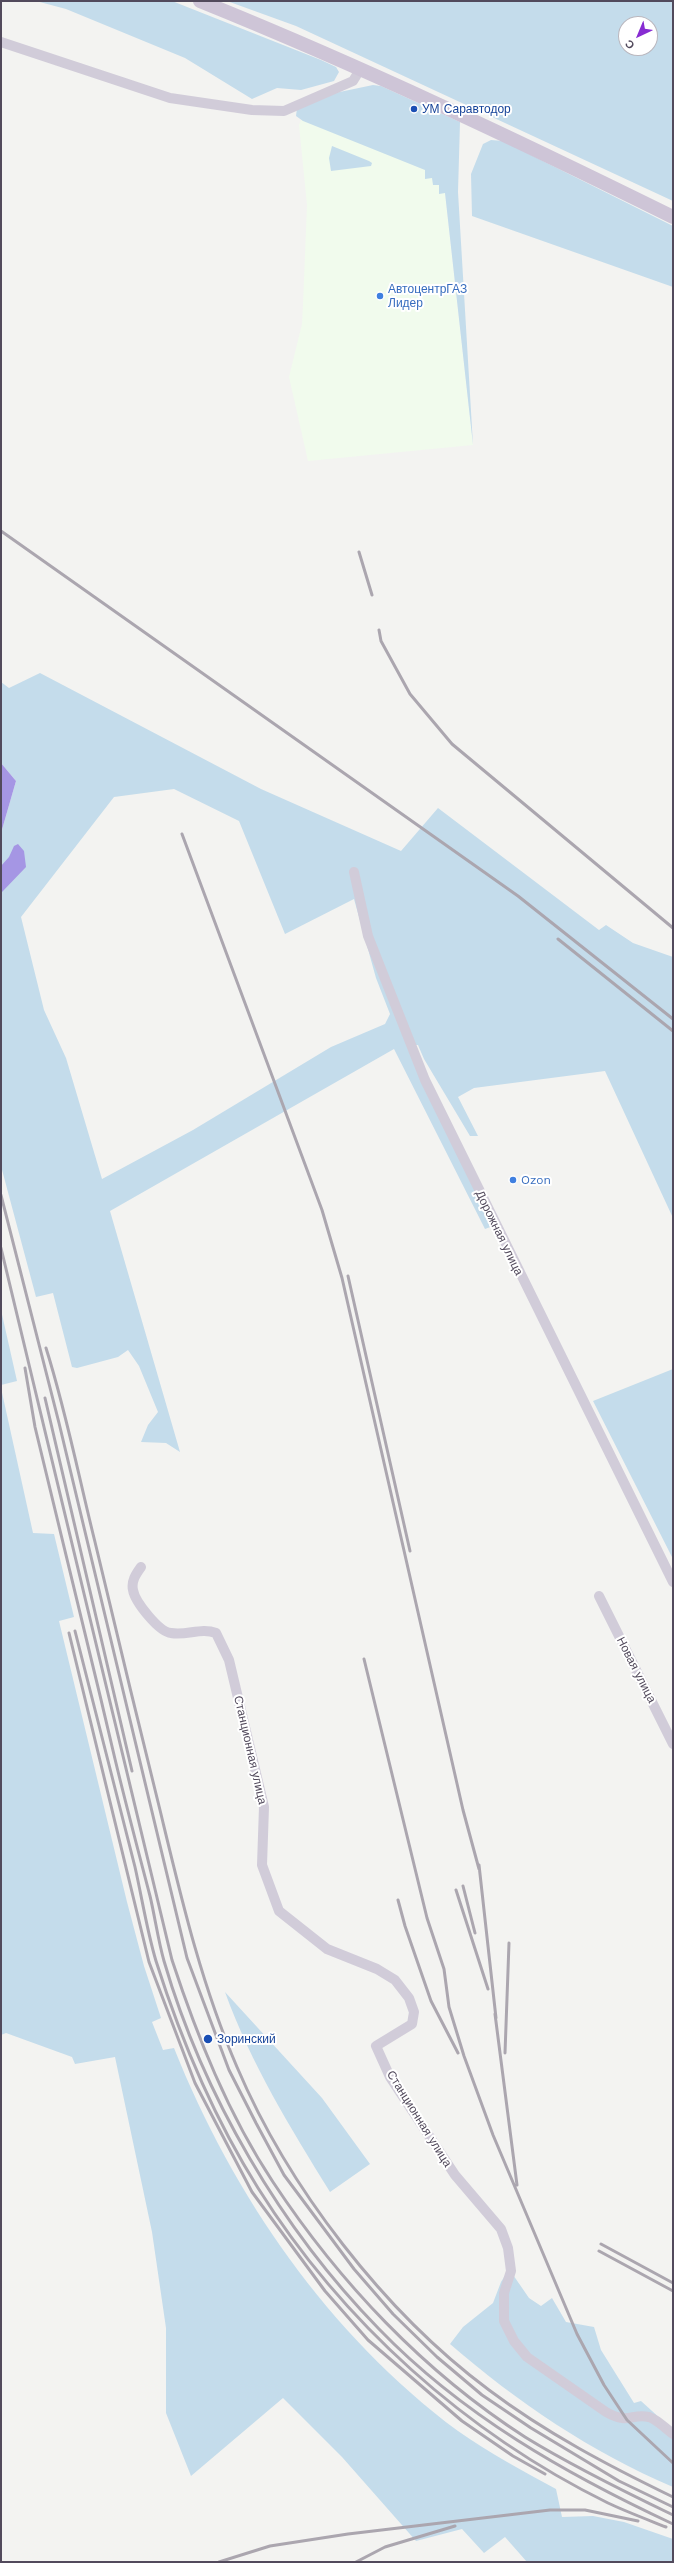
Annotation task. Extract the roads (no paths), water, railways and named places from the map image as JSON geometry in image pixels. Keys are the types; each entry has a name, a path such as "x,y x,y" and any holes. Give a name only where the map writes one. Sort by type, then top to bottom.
{"main road":[{"path":"200,1 360,68 491,127 673,217"}],"street":[{"path":"1,42 170,98 252,110 284,111 353,81 360,68"},
{"name":"Дорожная улица","path":"354,872 368,936 425,1080 673,1582"},
{"name":"Станционная улица","path":"141,1568 134,1577 133,1591 140,1605 162,1631 171,1634 207,1629 216,1633 229,1660 264,1807 265,1835 262,1865 279,1911 327,1949 377,1969 395,1980 409,1998 414,2012 412,2024 376,2046 390,2077 455,2175 501,2229 508,2248 511,2271 504,2293 504,2321 514,2341 527,2357 606,2412 617,2418 627,2420 650,2417 673,2434"},
{"name":"Новая улица","path":"599,1596 673,1744"}],"railway":[{"path":"1,531 518,896 673,1019"},
{"path":"359,552 372,595"},
{"path":"379,630 381,641 410,694 452,744 673,928"},
{"path":"182,834 322,1210 342,1278 463,1810 479,1869"},
{"path":"558,939 673,1031"},
{"path":"1,1195 59,1423 187,1958 229,2070 256,2123 284,2175 354,2269 393,2314 437,2357 482,2395 531,2428 619,2481 673,2507"},
{"path":"1,1248 172,1960 203,2046 242,2129 273,2182 326,2255 386,2323 418,2354 452,2384 525,2437 579,2468 673,2515"},
{"path":"348,1276 410,1551"},
{"path":"46,1348 66,1420 135,1710 193,1940 202,1972 224,2036 258,2112 283,2157 311,2201 343,2244 412,2324 450,2359 511,2406 555,2435 578,2448 673,2497"},
{"path":"25,1368 35,1427 119,1776 150,1896 164,1961 180,2011 200,2061 223,2110 249,2158 278,2204 343,2290 379,2329 411,2360 445,2389 517,2440 594,2485 673,2524"},
{"path":"45,1398 132,1771"},
{"path":"75,1631 135,1867 156,1961 176,2020 200,2078 227,2134 258,2188 291,2237 328,2284 368,2328 411,2370 457,2408 505,2443 556,2475 608,2503 666,2527"},
{"path":"69,1633 149,1962 195,2083 252,2192 325,2291 368,2340 462,2421 513,2456 545,2474"},
{"path":"364,1659 427,1918 444,1969 449,2007 464,2056 493,2135 577,2334 604,2385 627,2420 673,2463"},
{"path":"479,1865 496,2018"},
{"path":"463,1886 475,1933"},
{"path":"456,1890 488,1989"},
{"path":"398,1900 405,1926 431,2001 458,2053"},
{"path":"505,2053 509,1943"},
{"path":"495,2014 517,2185"},
{"path":"601,2244 673,2283"},
{"path":"599,2251 673,2291"},
{"path":"219,2562 270,2546 348,2534 550,2510 585,2510 638,2521"},
{"path":"356,2562 385,2547 455,2526"}],"place":[{"name":"УМ Саравтодор","path":"414,109"},
{"name":"АвтоцентрГАЗ Лидер","path":"380,296"},
{"name":"Ozon","path":"513,1180"},
{"name":"Зоринский","path":"208,2039"}]}
